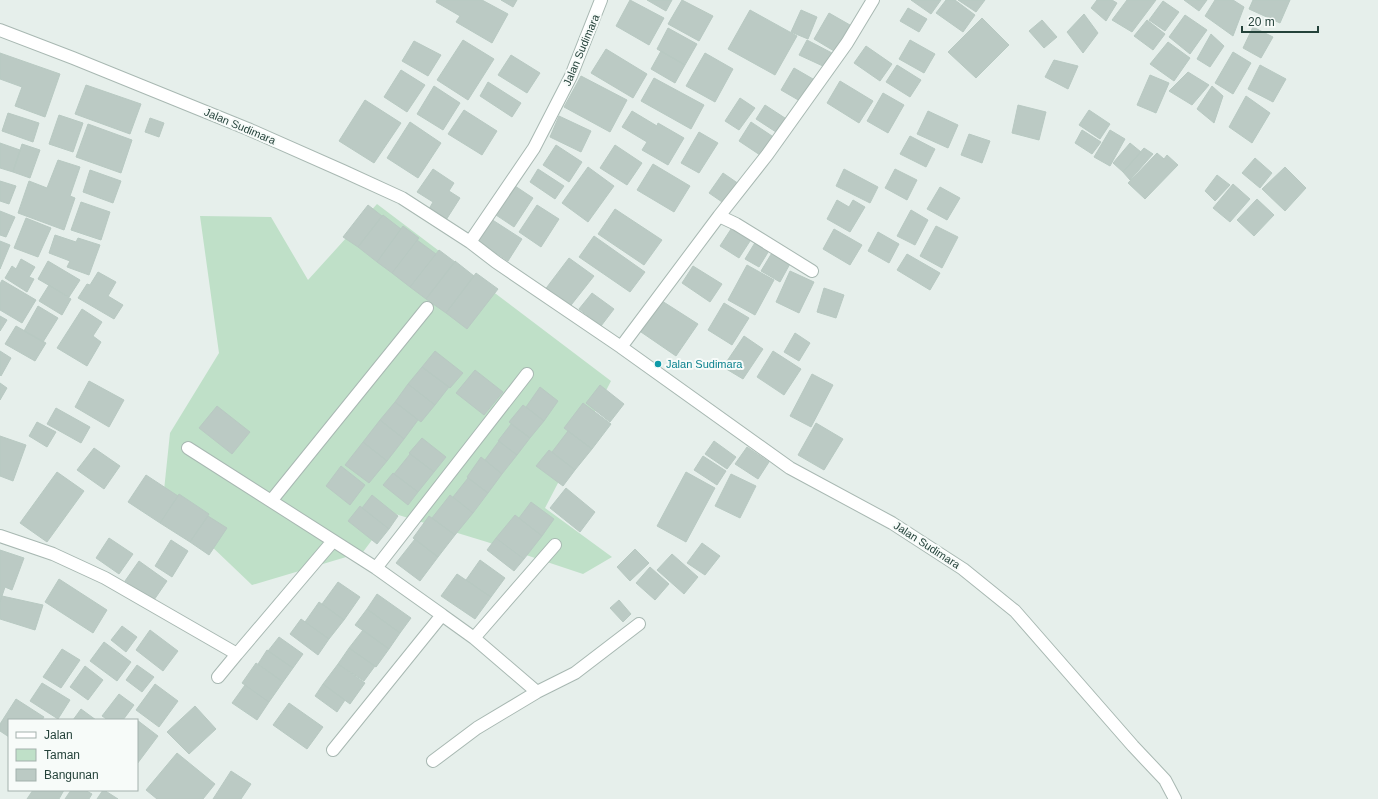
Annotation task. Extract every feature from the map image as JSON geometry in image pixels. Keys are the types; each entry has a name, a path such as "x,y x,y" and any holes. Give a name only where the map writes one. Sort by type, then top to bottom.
{"street":[{"name":"Jalan Sudimara","path":"470,242 534,148 572,76 601,0"},
{"path":"621,347 767,155 848,43 873,0"},
{"name":"Jalan Sudimara","path":"0,30 241,126 343,171 402,198 470,242 496,262 621,347 790,468 892,523 963,568 1015,611 1133,746 1165,780 1175,799"},
{"path":"720,216 736,224 812,271"},
{"path":"270,501 427,308"},
{"path":"376,568 527,374"},
{"path":"188,448 376,568 474,638 537,692"},
{"path":"0,536 53,554 104,578 237,654"},
{"path":"218,677 333,541"},
{"path":"474,638 555,545"},
{"path":"333,750 442,615"},
{"path":"433,761 476,728 537,692 575,673 639,624"}],"green space":[{"path":"377,204 611,381 545,508 612,557 583,574 487,542 392,513 363,552 252,585 163,500 170,433 219,353 200,216 271,217 308,280"}],"building":[{"path":"437,0 482,0 508,14 492,43 456,22 460,16 436,2"},
{"path":"501,0 517,0 513,7"},
{"path":"630,0 664,18 649,45 616,26"},
{"path":"647,0 672,0 666,11"},
{"path":"682,0 713,16 699,41 668,24"},
{"path":"911,0 941,0 931,14"},
{"path":"946,0 955,0 975,15 963,32 936,13"},
{"path":"958,0 985,0 976,12"},
{"path":"1097,0 1112,0 1117,3 1106,21 1091,8"},
{"path":"1127,0 1156,0 1132,32 1112,20"},
{"path":"1184,0 1207,0 1199,11"},
{"path":"1215,0 1233,0 1244,7 1233,36 1205,16"},
{"path":"1253,0 1290,0 1280,23 1249,9"},
{"path":"1163,1 1179,12 1165,31 1149,20"},
{"path":"908,8 927,19 919,32 900,21"},
{"path":"750,10 797,36 775,75 728,49"},
{"path":"801,10 817,17 808,39 791,32"},
{"path":"829,13 850,25 834,51 814,39"},
{"path":"1084,14 1098,33 1083,53 1067,32"},
{"path":"1185,15 1207,30 1190,54 1169,37"},
{"path":"982,18 1009,45 976,78 948,52"},
{"path":"1042,20 1057,37 1044,48 1029,31"},
{"path":"1147,20 1165,34 1153,50 1134,36"},
{"path":"1253,27 1273,37 1261,58 1243,48"},
{"path":"668,28 697,44 685,65 657,49"},
{"path":"1211,34 1224,46 1210,67 1197,59"},
{"path":"463,40 494,59 468,100 437,80"},
{"path":"807,40 832,53 825,67 799,55"},
{"path":"910,40 935,54 924,73 899,59"},
{"path":"414,41 441,55 428,76 402,61"},
{"path":"1168,42 1190,58 1174,81 1150,64"},
{"path":"866,46 892,64 880,81 854,63"},
{"path":"606,49 647,74 633,98 591,73"},
{"path":"661,51 685,65 675,83 651,69"},
{"path":"1233,52 1251,63 1233,94 1215,83"},
{"path":"0,53 60,74 45,117 15,106 22,87 0,79"},
{"path":"705,53 733,69 715,102 686,86"},
{"path":"511,55 540,73 527,93 498,75"},
{"path":"1054,60 1078,66 1068,89 1045,77"},
{"path":"897,65 921,80 910,97 886,82"},
{"path":"1260,65 1286,79 1273,102 1248,89"},
{"path":"794,68 813,79 800,101 781,90"},
{"path":"401,70 425,85 407,112 384,97"},
{"path":"1188,72 1209,85 1192,105 1169,91"},
{"path":"1150,75 1169,83 1156,113 1137,105"},
{"path":"581,76 627,100 610,132 564,107"},
{"path":"654,78 704,105 691,129 641,101"},
{"path":"840,81 873,101 859,123 827,103"},
{"path":"488,82 521,103 512,117 480,96"},
{"path":"86,85 141,104 130,134 75,114"},
{"path":"434,86 460,103 443,130 417,114"},
{"path":"1212,86 1223,96 1214,123 1197,109"},
{"path":"883,93 904,105 888,133 867,121"},
{"path":"1246,96 1270,113 1252,143 1229,127"},
{"path":"740,98 755,108 739,130 725,121"},
{"path":"365,100 401,123 374,163 339,141"},
{"path":"765,105 788,120 779,134 756,119"},
{"path":"1018,105 1046,112 1039,140 1012,133"},
{"path":"464,110 497,131 482,155 448,134"},
{"path":"1089,110 1110,124 1100,139 1079,125"},
{"path":"632,111 657,126 658,123 684,138 668,165 642,150 647,142 622,127"},
{"path":"928,111 958,125 948,148 917,134"},
{"path":"8,113 39,123 33,142 2,131"},
{"path":"59,115 83,123 73,152 49,144"},
{"path":"559,116 591,131 581,152 550,137"},
{"path":"150,118 164,123 159,137 145,132"},
{"path":"410,122 441,143 418,178 387,158"},
{"path":"751,122 772,136 760,155 739,141"},
{"path":"88,124 132,140 121,173 76,157"},
{"path":"1082,130 1101,142 1092,154 1075,143"},
{"path":"1110,130 1125,139 1110,166 1094,157"},
{"path":"699,132 718,143 699,173 681,163"},
{"path":"969,134 990,141 982,163 961,155"},
{"path":"910,136 935,149 926,167 900,154"},
{"path":"0,143 20,150 13,172 0,168"},
{"path":"1130,143 1141,152 1123,172 1113,163"},
{"path":"22,144 40,150 30,178 13,172"},
{"path":"556,145 582,162 569,182 543,165"},
{"path":"615,145 642,163 627,185 600,168"},
{"path":"1144,148 1153,154 1130,180 1123,172"},
{"path":"1157,153 1164,159 1167,155 1178,165 1145,199 1128,183"},
{"path":"1255,158 1272,173 1260,188 1242,173"},
{"path":"58,160 80,167 70,196 75,198 64,230 18,213 29,181 47,188"},
{"path":"653,164 690,186 674,212 637,190"},
{"path":"588,167 614,186 588,222 562,203"},
{"path":"1285,167 1306,188 1285,211 1262,189"},
{"path":"433,169 454,183 449,191 460,198 446,220 429,209 433,202 417,192"},
{"path":"538,169 564,186 555,199 530,182"},
{"path":"844,169 878,187 870,203 836,186"},
{"path":"895,169 917,180 907,200 885,188"},
{"path":"90,170 121,181 113,203 83,192"},
{"path":"723,173 739,184 725,204 709,193"},
{"path":"1217,175 1230,185 1215,201 1205,191"},
{"path":"0,181 16,186 9,204 0,201"},
{"path":"1233,184 1250,199 1230,222 1213,208"},
{"path":"515,186 533,198 514,227 496,215"},
{"path":"940,187 960,198 947,220 927,209"},
{"path":"1257,199 1274,215 1254,236 1237,220"},
{"path":"837,200 849,207 853,200 865,207 850,232 827,219"},
{"path":"81,202 110,212 101,240 71,230"},
{"path":"368,205 382,216 358,247 343,237"},
{"path":"537,205 559,219 541,247 519,232"},
{"path":"615,209 662,240 644,265 598,234"},
{"path":"911,210 928,220 915,245 897,236"},
{"path":"0,211 15,217 6,237 0,235"},
{"path":"383,215 401,229 377,262 358,247"},
{"path":"26,218 51,228 38,257 14,248"},
{"path":"491,219 522,239 508,261 476,240"},
{"path":"403,226 419,238 392,273 377,262"},
{"path":"733,226 752,238 739,258 720,246"},
{"path":"936,226 958,237 942,268 920,256"},
{"path":"834,229 862,245 850,265 823,249"},
{"path":"878,232 899,244 889,263 868,251"},
{"path":"55,235 76,242 78,238 100,245 89,275 67,267 70,261 49,253"},
{"path":"594,236 645,272 630,292 579,257"},
{"path":"417,240 436,254 410,287 392,273"},
{"path":"0,241 10,245 0,269"},
{"path":"756,241 770,249 759,267 745,259"},
{"path":"439,250 455,262 426,299 410,287"},
{"path":"773,251 791,262 780,282 761,271"},
{"path":"907,254 940,273 930,290 897,270"},
{"path":"569,258 594,276 568,309 544,291"},
{"path":"21,259 35,267 29,277 34,279 27,292 5,278 12,266 16,269"},
{"path":"48,261 80,280 69,297 38,279"},
{"path":"455,261 474,276 446,313 426,299"},
{"path":"747,265 774,280 755,315 728,300"},
{"path":"693,266 722,284 710,302 682,283"},
{"path":"790,271 814,282 799,313 776,302"},
{"path":"98,272 116,282 108,296 123,305 114,319 78,298 87,284 90,285"},
{"path":"476,273 498,289 467,329 446,313"},
{"path":"2,280 36,300 22,323 0,310 0,284"},
{"path":"49,285 71,299 62,315 39,301"},
{"path":"824,288 844,295 836,318 817,312"},
{"path":"592,293 614,309 601,326 579,309"},
{"path":"662,301 698,324 676,356 641,332"},
{"path":"724,303 749,318 732,345 708,330"},
{"path":"38,306 58,318 43,342 24,331"},
{"path":"82,309 102,322 93,336 101,342 87,366 57,348"},
{"path":"0,316 7,320 0,331"},
{"path":"16,326 46,343 35,361 5,344"},
{"path":"795,333 810,343 799,361 784,352"},
{"path":"744,336 763,349 743,379 723,367"},
{"path":"0,351 11,358 1,376 0,375"},
{"path":"435,351 463,373 450,388 422,367"},
{"path":"773,351 801,369 784,395 757,377"},
{"path":"422,367 449,387 435,405 408,384"},
{"path":"475,370 503,392 484,415 456,393"},
{"path":"812,374 833,385 811,427 790,416"},
{"path":"89,381 124,400 109,427 75,407"},
{"path":"0,383 7,388 0,400"},
{"path":"408,384 435,405 421,422 395,402"},
{"path":"600,385 624,404 610,422 586,403"},
{"path":"540,387 558,401 544,421 526,407"},
{"path":"395,402 418,420 404,439 380,420"},
{"path":"583,403 611,424 592,449 564,428"},
{"path":"523,405 544,421 530,438 509,422"},
{"path":"217,406 250,432 232,454 199,428"},
{"path":"56,408 90,427 81,443 47,424"},
{"path":"380,420 404,439 387,461 363,442"},
{"path":"37,422 56,432 47,447 29,436"},
{"path":"816,423 843,439 824,470 798,455"},
{"path":"511,424 530,438 517,455 498,441"},
{"path":"568,431 592,449 575,470 552,452"},
{"path":"0,436 26,445 13,481 0,476"},
{"path":"422,438 446,457 434,472 409,453"},
{"path":"499,441 517,455 502,474 485,460"},
{"path":"714,441 736,457 727,469 705,454"},
{"path":"363,442 387,461 369,483 345,465"},
{"path":"747,447 769,462 758,479 735,464"},
{"path":"94,448 120,466 104,489 77,470"},
{"path":"549,450 575,470 563,486 536,466"},
{"path":"410,454 434,472 418,492 394,474"},
{"path":"703,456 726,471 717,485 694,470"},
{"path":"481,457 502,474 488,493 467,477"},
{"path":"341,466 365,485 350,505 326,486"},
{"path":"57,472 84,491 47,542 20,523"},
{"path":"686,472 715,488 686,542 657,526"},
{"path":"393,473 418,492 408,505 383,485"},
{"path":"731,474 756,486 740,518 715,506"},
{"path":"146,475 178,496 160,523 128,502"},
{"path":"468,478 488,493 473,513 453,497"},
{"path":"566,488 595,512 580,532 550,508"},
{"path":"179,494 209,514 190,542 160,523"},
{"path":"372,495 398,516 389,529 362,508"},
{"path":"450,495 473,513 455,535 432,518"},
{"path":"531,502 554,519 542,536 519,518"},
{"path":"360,506 389,529 377,544 348,521"},
{"path":"515,515 542,536 524,559 496,538"},
{"path":"208,516 227,528 209,555 190,542"},
{"path":"429,516 455,535 438,557 413,538"},
{"path":"109,538 133,554 119,574 96,558"},
{"path":"496,538 524,559 514,571 487,550"},
{"path":"415,539 438,557 420,581 396,563"},
{"path":"171,540 188,551 172,577 155,566"},
{"path":"702,543 720,556 705,575 687,563"},
{"path":"635,549 649,563 630,581 617,567"},
{"path":"0,550 24,558 12,590 5,587 0,602"},
{"path":"672,554 698,577 684,594 657,570"},
{"path":"480,560 505,578 491,597 466,580"},
{"path":"139,561 167,581 154,600 125,581"},
{"path":"650,567 669,584 655,600 636,583"},
{"path":"457,574 491,597 475,619 441,596"},
{"path":"59,579 107,610 93,633 45,602"},
{"path":"338,582 360,597 344,620 322,604"},
{"path":"377,594 411,618 400,633 367,609"},
{"path":"2,596 43,605 35,630 0,619 0,602"},
{"path":"619,600 631,614 623,622 610,608"},
{"path":"319,602 344,620 329,639 305,622"},
{"path":"367,609 400,633 389,649 355,625"},
{"path":"301,619 329,639 318,655 290,634"},
{"path":"122,626 137,637 126,652 111,640"},
{"path":"150,630 178,651 163,671 136,650"},
{"path":"363,630 389,649 376,667 349,648"},
{"path":"279,637 303,654 293,668 268,651"},
{"path":"104,642 131,662 117,681 90,661"},
{"path":"349,648 375,666 364,681 338,664"},
{"path":"62,649 80,660 61,688 43,677"},
{"path":"267,650 293,668 283,682 258,664"},
{"path":"256,663 283,682 269,702 242,683"},
{"path":"338,664 365,683 350,704 323,684"},
{"path":"137,665 154,677 142,692 126,680"},
{"path":"85,666 103,680 88,700 70,687"},
{"path":"42,683 70,700 58,719 30,701"},
{"path":"155,684 178,701 159,727 136,710"},
{"path":"323,684 345,700 337,712 315,696"},
{"path":"245,685 269,702 257,720 232,703"},
{"path":"119,694 134,705 124,719 106,719 102,716"},
{"path":"16,699 44,717 43,719 8,719 8,736 0,731 0,724"},
{"path":"289,703 323,727 307,749 273,725"},
{"path":"195,706 216,729 189,754 167,732"},
{"path":"81,709 95,719 74,719"},
{"path":"138,721 158,736 138,763"},
{"path":"177,753 215,784 203,799 157,799 146,790"},
{"path":"231,771 251,784 241,799 213,799"},
{"path":"32,791 63,791 59,799 27,799"},
{"path":"70,791 87,791 92,794 89,799 65,799"},
{"path":"102,791 106,791 118,799 97,799"}],"place":[{"name":"Jalan Sudimara","path":"658,364"}]}
